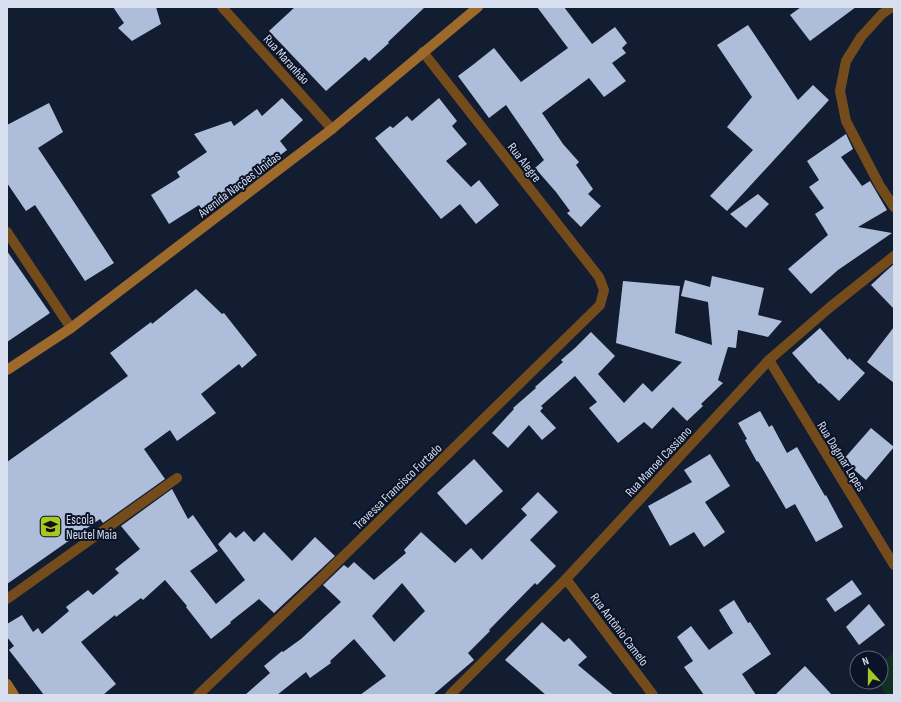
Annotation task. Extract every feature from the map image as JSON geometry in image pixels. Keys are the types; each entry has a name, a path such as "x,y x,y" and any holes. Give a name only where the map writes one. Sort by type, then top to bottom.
{"street":[{"name":"Rua Maranhão","path":"222,7 332,129"},
{"name":"Avenida Nações Unidas","path":"7,370 71,328 332,129 478,7"},
{"path":"892,7 882,14 862,37 846,61 840,91 846,121 880,186 894,206"},
{"name":"Rua Alegre","path":"423,52 599,277 604,290"},
{"path":"7,232 71,328"},
{"name":"Rua Manoel Cassiano","path":"450,695 566,580 769,360 829,308 894,256"},
{"name":"Travessa Francisco Furtado","path":"198,695 561,345 600,305 604,290"},
{"name":"Rua Dagmar Lopes","path":"769,360 894,565"},
{"path":"7,599 177,478"},
{"name":"Rua Antônio Camelo","path":"566,580 653,695"},
{"path":"7,684 14,695"}],"green space":[{"path":"894,651 894,695 886,695 883,690 889,690 889,656"}],"building":[{"path":"113,7 156,7 161,24 132,41 118,28 124,23"},
{"path":"295,7 425,7 369,61 365,57 326,91 269,31"},
{"path":"537,7 564,7 592,44 615,27 627,43 622,48 626,53 612,63 626,81 604,97 589,78 542,113 563,144 579,162 576,165 593,189 588,194 601,206 581,227 567,213 570,211 535,168 544,160 506,105 489,118 458,76 494,48 521,82 568,48"},
{"path":"801,7 856,7 810,41 790,15"},
{"path":"748,25 798,100 813,85 829,100 727,211 710,196 753,150 727,127 752,97 717,45"},
{"path":"282,98 303,120 280,141 287,150 263,168 265,172 205,214 199,205 169,224 151,195 180,177 177,172 207,152 194,134 231,121 234,126 257,109 262,116"},
{"path":"439,98 457,121 452,126 467,144 446,161 471,187 479,180 499,205 476,224 460,204 441,219 375,138 390,126 393,128 407,116 412,121"},
{"path":"49,103 63,132 38,148 114,263 85,281 35,205 26,211 7,183 7,125"},
{"path":"846,134 853,149 841,157 862,186 870,181 887,210 858,227 892,233 838,270 811,294 788,269 828,235 815,214 824,208 809,187 819,180 807,161"},
{"path":"758,194 769,204 746,228 730,214"},
{"path":"7,251 50,313 7,342"},
{"path":"894,264 894,309 871,285"},
{"path":"712,276 764,288 758,315 782,321 768,337 738,330 736,348 728,347 718,380 723,383 701,404 703,406 687,421 673,407 652,429 644,422 618,443 589,408 597,402 575,376 541,406 543,408 540,411 556,428 542,440 529,425 508,448 492,433 514,409 513,408 563,362 561,360 591,332 615,356 598,374 624,403 643,383 652,392 682,362 616,343 623,281 680,286 675,333 712,345 708,302 681,296 685,280 710,287"},
{"path":"196,289 222,314 224,313 257,355 242,368 239,364 201,394 216,413 177,441 170,430 144,449 165,479 103,523 100,519 7,584 7,462 128,376 110,353 151,322 152,324"},
{"path":"894,327 894,383 867,362"},
{"path":"820,328 848,360 849,358 865,373 839,401 820,383 819,384 792,353"},
{"path":"760,411 769,427 772,425 787,453 797,447 825,496 826,495 843,527 816,542 795,504 786,509 758,461 757,462 738,423"},
{"path":"871,428 894,447 866,480 843,460"},
{"path":"710,454 730,486 705,502 725,532 704,547 694,532 670,546 648,506 692,482 684,470"},
{"path":"474,459 503,491 466,525 437,493"},
{"path":"172,489 188,519 193,515 218,551 190,571 216,604 245,580 218,544 230,532 236,538 244,531 254,542 264,532 292,561 315,537 335,556 274,613 259,599 211,639 186,607 187,606 165,580 143,600 141,598 116,617 115,615 81,642 116,684 103,695 44,695 9,650 14,646 7,637 7,624 22,615 33,632 38,628 42,634 69,611 66,607 88,590 93,595 119,573 115,569 140,549 121,526"},
{"path":"538,492 558,512 530,540 556,566 537,585 535,583 468,653 474,660 433,695 360,695 386,676 354,639 330,661 331,663 310,678 306,672 277,695 245,695 270,673 264,666 282,651 283,652 301,639 341,602 323,585 344,565 348,568 354,562 374,580 406,553 404,550 421,532 455,563 471,548 482,560 527,515 521,509","holes":["402,583 425,611 394,642 372,616"]},
{"path":"852,580 862,594 835,612 826,599"},
{"path":"734,600 748,623 750,622 771,654 742,674 756,695 704,695 684,667 693,661 677,637 691,626 709,650 733,633 719,610"},
{"path":"869,604 885,625 859,645 846,627"},
{"path":"542,622 564,642 569,638 587,657 578,665 614,695 546,695 505,660"},
{"path":"805,666 832,695 775,695"}],"place":[{"name":"Escola Neutel Maia","path":"51,526"}]}
